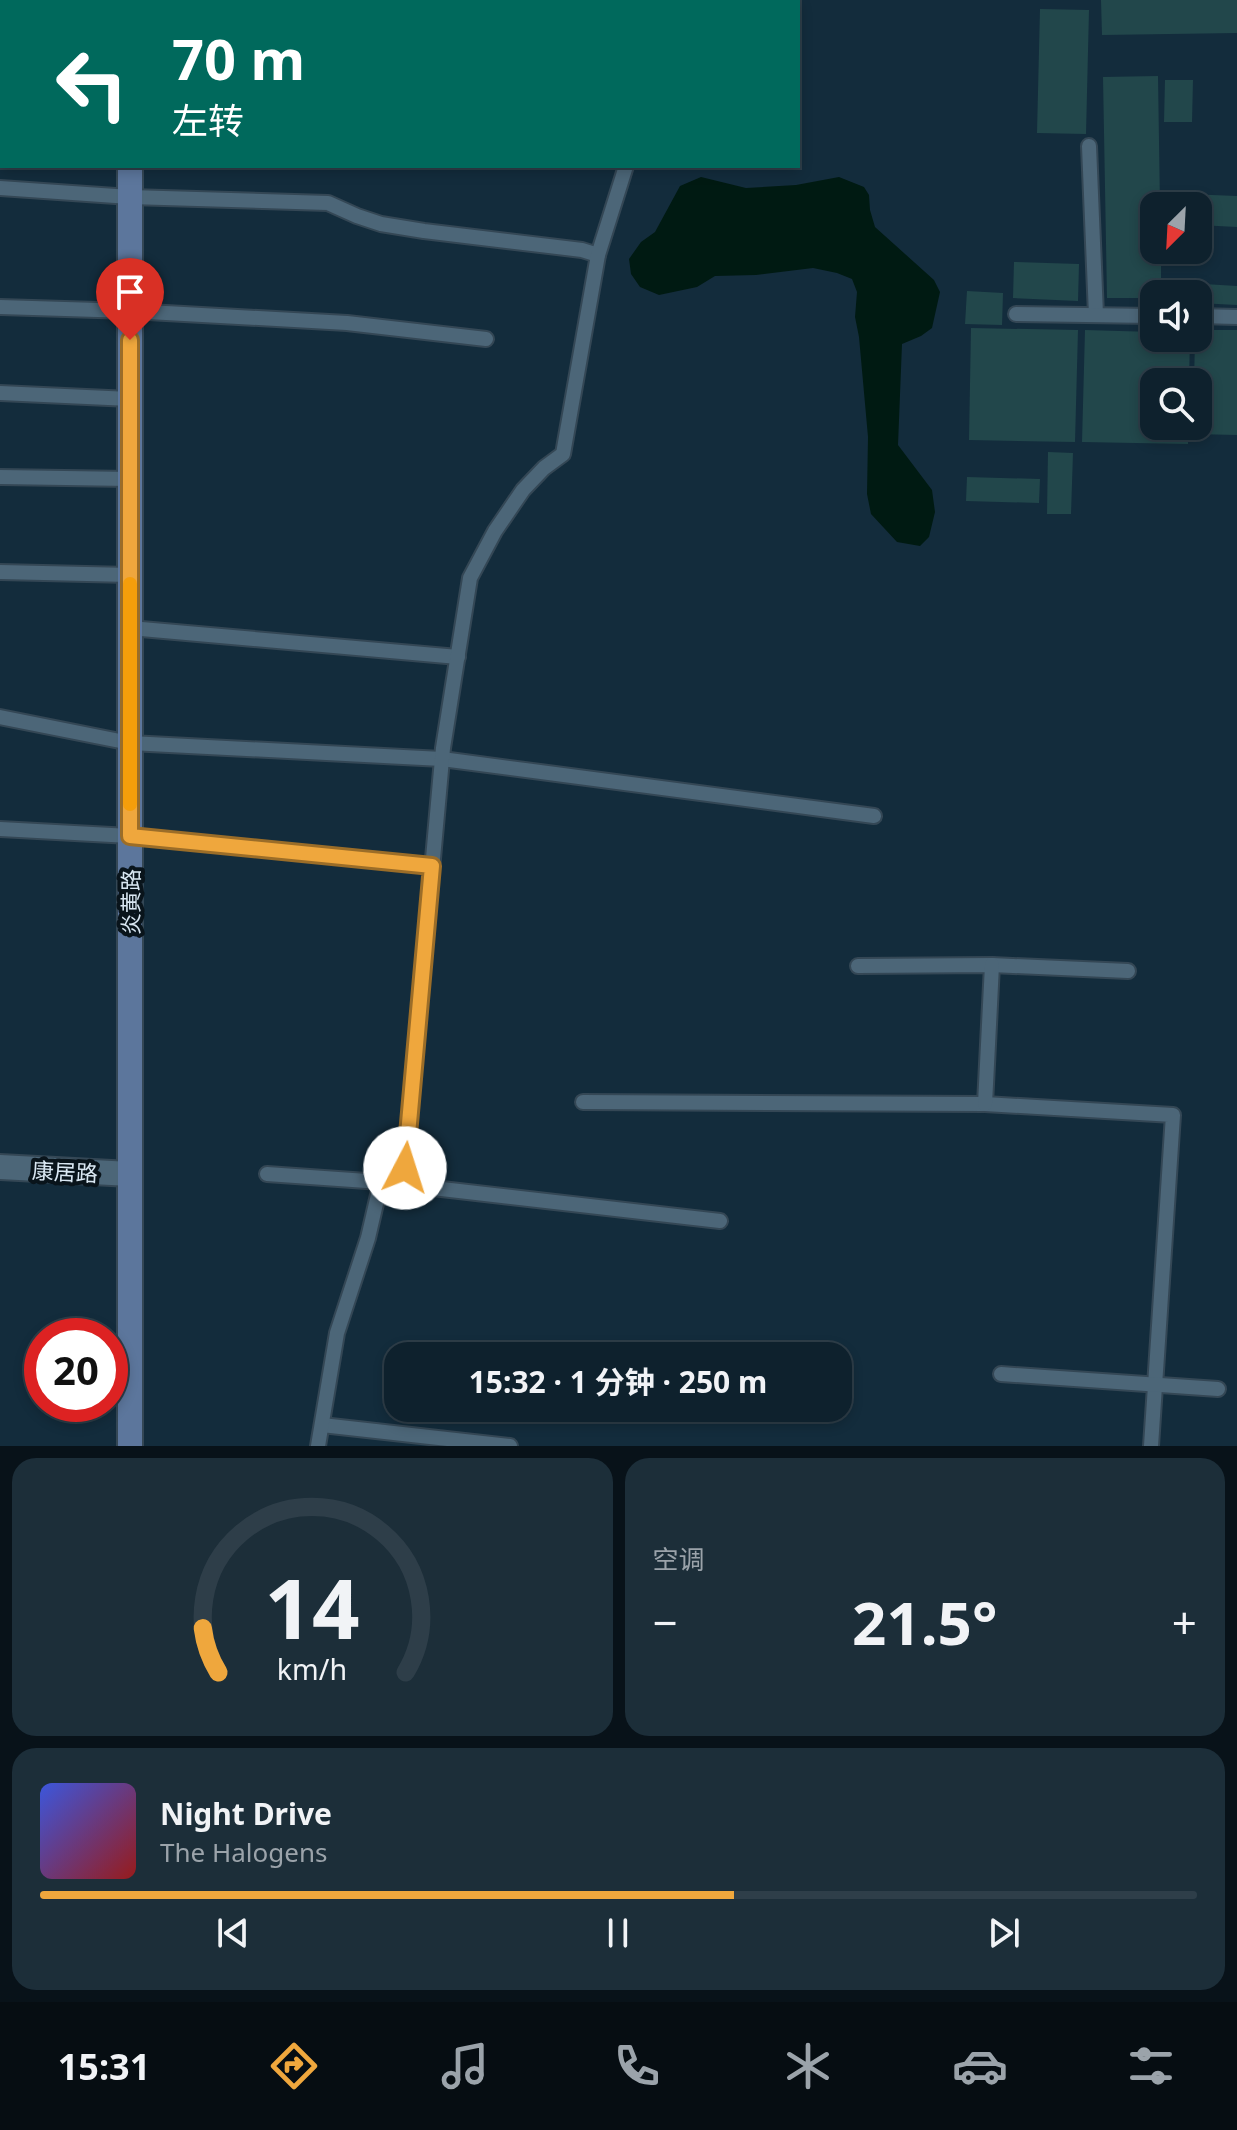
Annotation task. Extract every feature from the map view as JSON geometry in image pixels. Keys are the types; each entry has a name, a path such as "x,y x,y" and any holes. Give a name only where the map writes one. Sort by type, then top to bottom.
{"street":[{"name":"炎黄路","path":"130,168 130,1446"},
{"name":"康居路","path":"0,1167 130,1174"}],"lane":[{"path":"1089,146 1096,315"},
{"path":"318,1446 337,1333 368,1238 381,1182 405,1168 442,759 470,578 495,531 523,490 563,454 598,255 625,168"},
{"path":"0,188 130,197 328,203 381,224 582,250 598,255"},
{"path":"0,307 347,323 486,339"},
{"path":"1016,314 1140,316"},
{"path":"1212,316 1237,317"},
{"path":"0,393 130,399"},
{"path":"0,477 130,479"},
{"path":"0,572 130,575"},
{"path":"130,628 458,657"},
{"path":"0,717 130,743 442,759 874,816"},
{"path":"0,829 130,836 432,866"},
{"path":"985,1104 992,965"},
{"path":"858,966 992,965 1128,971"},
{"path":"583,1102 985,1104 1173,1115 1151,1446"},
{"path":"267,1174 381,1182 720,1221"},
{"path":"1001,1374 1218,1389"},
{"path":"322,1425 510,1446"}],"shaded area":[{"path":"701,177 746,188 796,185 839,177 864,187 869,195 875,227 934,280 940,292 932,328 902,344 898,445 932,490 935,512 929,537 920,546 897,542 871,514 867,494 868,437 855,317 857,292 852,279 813,268 715,276 697,287 659,295 640,287 631,274 629,259 641,242 655,232 680,186"}],"building":[{"path":"1101,0 1237,0 1237,33 1102,35"},
{"path":"1040,9 1089,10 1086,134 1037,133"},
{"path":"1158,76 1160,192 1140,192 1140,264 1161,264 1161,280 1140,280 1140,298 1107,298 1103,77"},
{"path":"1165,80 1193,80 1192,122 1164,122"},
{"path":"1212,195 1237,196 1237,227 1212,226"},
{"path":"1014,262 1079,264 1078,301 1013,298"},
{"path":"1212,284 1237,286 1237,305 1212,304"},
{"path":"967,291 1003,293 1002,325 965,324"},
{"path":"971,328 1078,330 1075,442 969,440"},
{"path":"1085,330 1140,332 1140,352 1190,352 1189,368 1140,368 1140,440 1188,440 1188,444 1082,442"},
{"path":"1212,330 1237,330 1237,435 1212,434 1212,368 1194,368 1195,352 1212,352"},
{"path":"1048,452 1073,453 1071,514 1047,514"},
{"path":"967,477 1040,479 1039,503 966,501"}],"slow traffic":[{"path":"130,584 130,804"}],"route":[{"path":"130,340 130,836 432,866 405,1168"}]}
